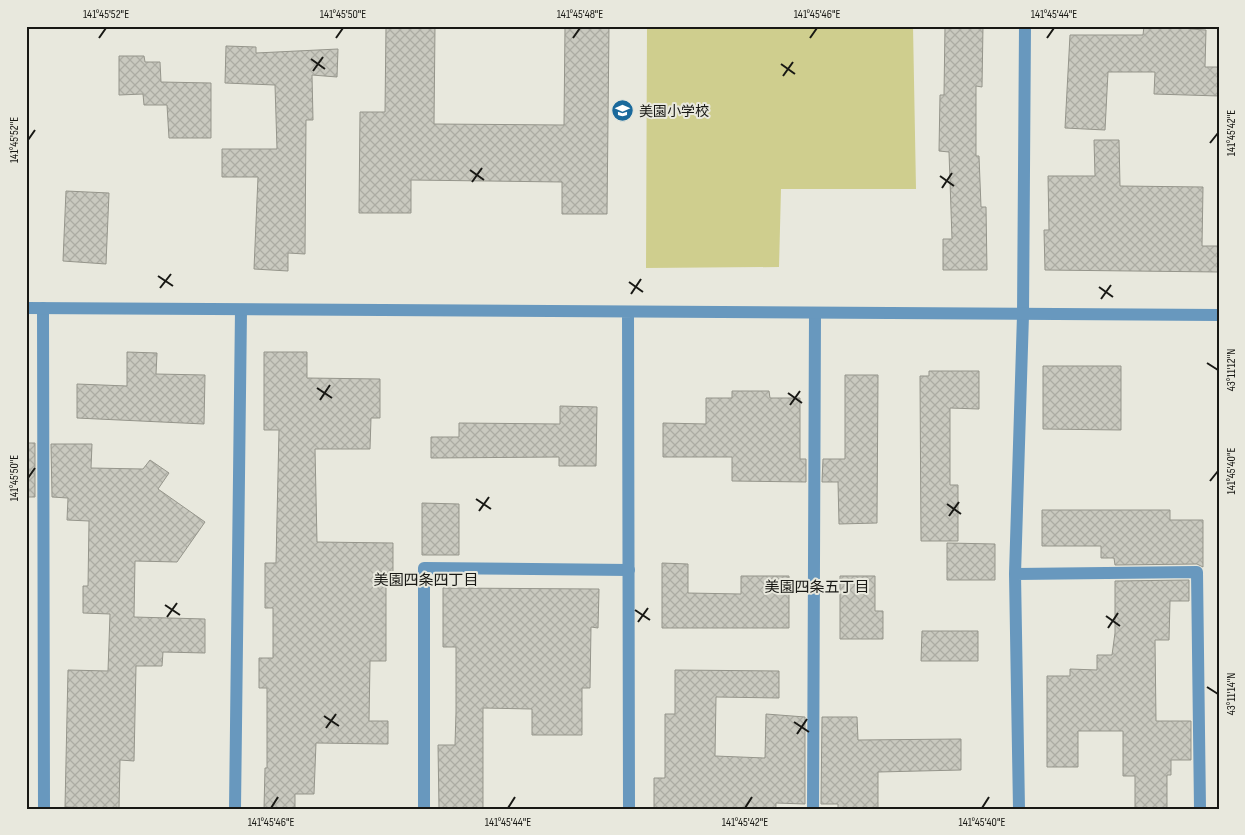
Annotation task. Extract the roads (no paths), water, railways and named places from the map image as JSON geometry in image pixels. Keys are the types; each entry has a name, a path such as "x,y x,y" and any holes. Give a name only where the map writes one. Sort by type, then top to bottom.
{"street":[{"path":"1019,809 1015,574 1023,315 1025,26"},
{"path":"26,308 1219,315"},
{"path":"43,308 44,809"},
{"path":"235,809 241,310"},
{"path":"628,312 629,809"},
{"path":"813,809 815,313"},
{"path":"424,809 424,568 629,570"},
{"path":"1015,574 1197,572 1200,809"}],"place":[{"name":"美園小学校","path":"623,111"}],"district":[{"name":"美園四条四丁目","path":"426,580"},
{"name":"美園四条五丁目","path":"817,587"}]}
